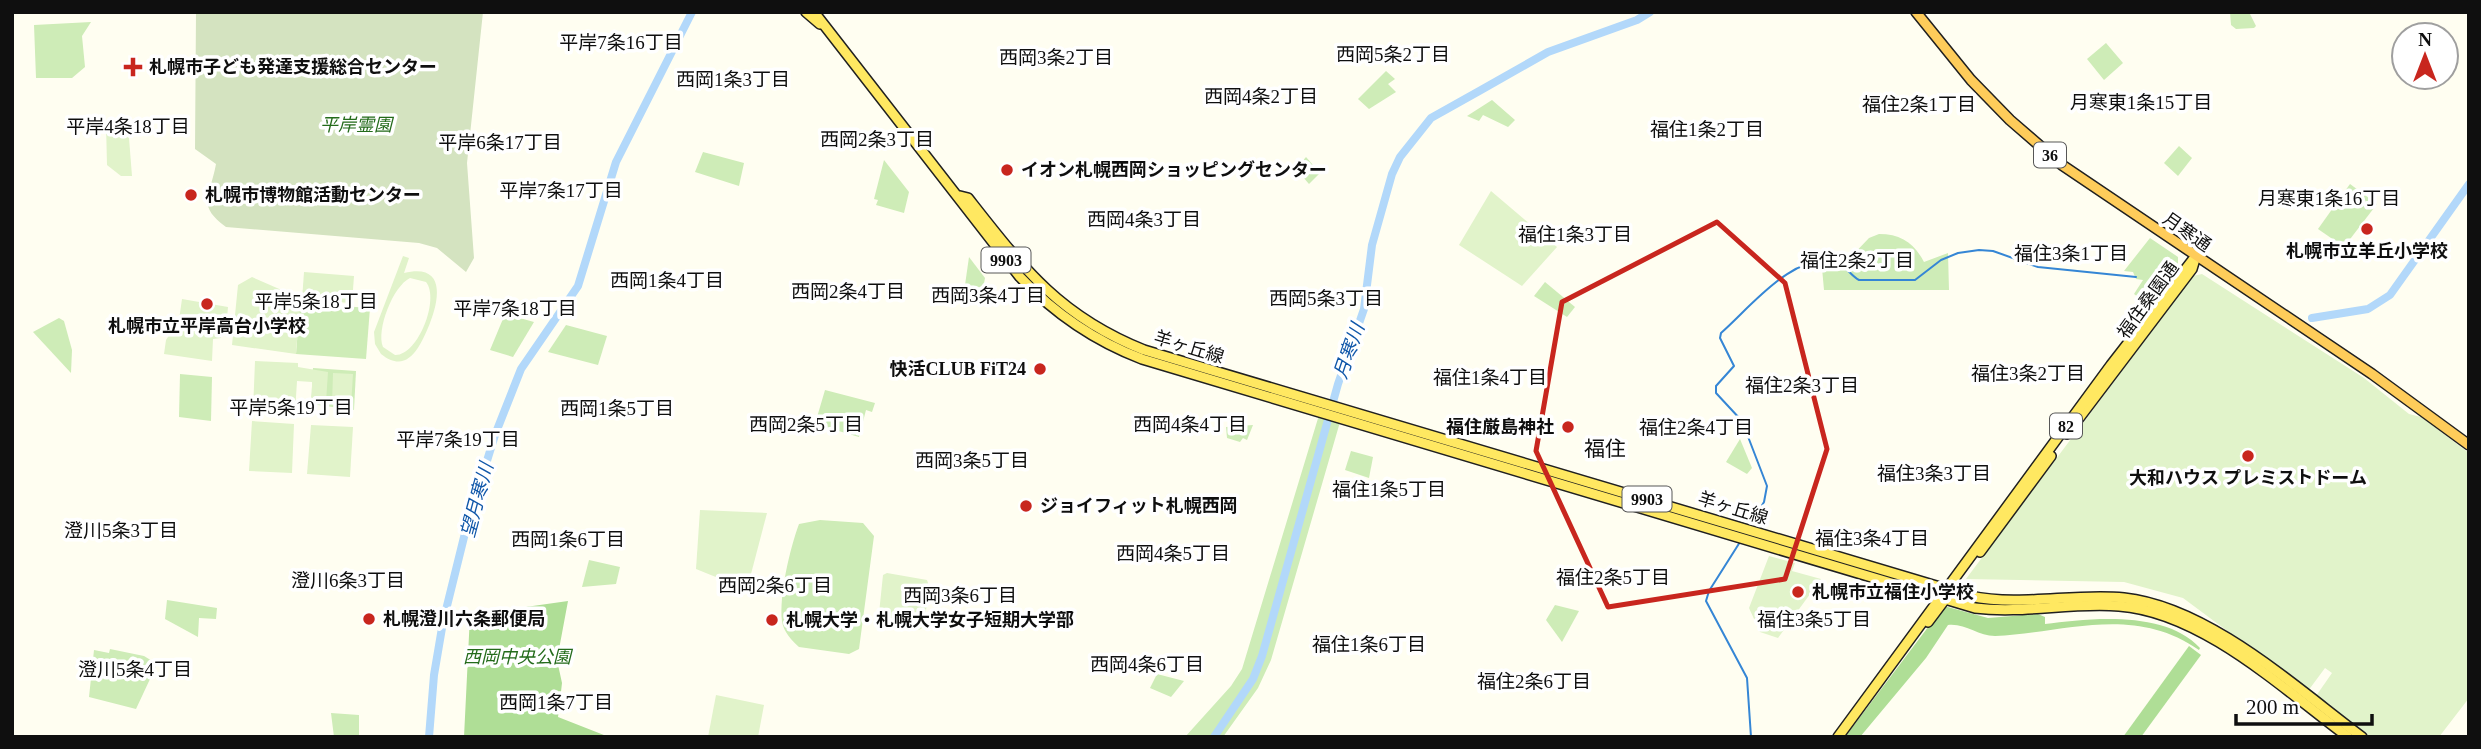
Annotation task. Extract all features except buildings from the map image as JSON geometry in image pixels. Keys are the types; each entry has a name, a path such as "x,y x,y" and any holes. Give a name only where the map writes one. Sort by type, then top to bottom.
{"highway":[{"name":"月寒通","path":"1916,12 1964,72 2036,144 2195,257 2372,374 2469,444"}],"main road":[{"name":"羊ヶ丘線","path":"806,12 821,24"},
{"name":"羊ヶ丘線","path":"814,12 960,196 963,206 1020,277 1053,309 1078,326 1142,359 1323,407 1992,610 2121,606 2175,618 2213,638 2348,737"},
{"name":"福住桑園通","path":"1838,737 2192,269 2195,257"},
{"name":"羊ヶ丘線","path":"1946,594 1998,600 2116,597 2173,609 2216,631 2362,737"}],"highlighted area":[{"path":"1717,222 1785,283 1827,449 1785,579 1608,607 1536,451 1562,302"}],"green space":[{"name":"平岸霊園","path":"196,12 483,12 467,163 474,258 466,272 437,248 419,243 226,227 217,219 208,206 216,164 195,149"},
{"path":"2230,12 2249,12 2256,26 2236,29 2231,25"},
{"path":"91,22 82,36 85,67 72,78 36,78 34,25"},
{"path":"2106,43 2123,63 2104,80 2087,59"},
{"path":"1386,71 1395,79 1388,84 1396,92 1369,109 1358,99"},
{"path":"1492,100 1515,120 1508,127 1483,115 1479,121 1467,116"},
{"path":"106,124 129,138 132,176 121,176 107,165"},
{"path":"2179,146 2192,158 2178,176 2164,163"},
{"path":"703,152 744,163 739,186 695,172"},
{"path":"1306,157 1320,173 1309,184 1296,169"},
{"path":"884,160 909,192 904,213 876,205 878,200 874,199"},
{"path":"2350,184 2377,204 2344,247 2318,229"},
{"path":"1491,191 1557,247 1522,286 1459,245"},
{"path":"1879,234 1906,241 1924,262 1948,253 1949,290 1824,290 1821,257 1848,260 1869,238"},
{"path":"2150,238 2178,257 2178,264 2154,299 2146,293 2141,299 2134,294 2143,280 2136,279 2133,272 2124,271"},
{"path":"403,256 409,258 404,273 427,273 436,285 436,303 422,340 412,355 399,362 381,354 375,344 374,332","holes":["410,278 426,282 430,290 430,301 419,337 404,353 395,355 383,347 381,339 384,320 392,299"]},
{"path":"969,257 985,278 983,289 965,285"},
{"path":"304,272 354,276 352,303 302,300"},
{"path":"2202,274 2364,378 2409,414 2421,417 2469,453 2469,698 2439,737 2371,737 2316,696 2332,673 2325,668 2308,691 2183,598 2124,582 1966,579 2193,276"},
{"path":"252,277 300,298 296,354 232,345 238,285"},
{"path":"1545,282 1575,307 1567,317 1534,296"},
{"path":"182,299 228,307 226,329 222,329 221,338 213,339 212,361 164,354 166,340 179,320"},
{"path":"300,303 370,308 366,359 296,354"},
{"path":"505,314 534,322 513,357 490,350"},
{"path":"59,318 64,321 72,350 71,373 33,332"},
{"path":"566,325 607,336 598,365 548,352"},
{"path":"255,361 298,363 298,367 328,372 326,402 312,401 312,382 297,381 295,413 253,411"},
{"path":"313,368 356,371 354,410 311,404"},
{"path":"333,373 353,374 351,406 332,405"},
{"path":"180,374 212,377 211,421 179,417"},
{"path":"825,390 875,403 872,412 866,410 859,437 815,424"},
{"path":"1319,415 1340,422 1271,660 1258,688 1223,737 1185,737 1231,686 1242,669"},
{"path":"252,421 294,424 292,473 249,471"},
{"path":"311,425 353,427 350,477 307,474"},
{"path":"1253,425 1247,440 1243,438 1240,442 1227,438 1226,427"},
{"path":"1740,439 1752,468 1747,474 1726,462"},
{"path":"1351,451 1373,457 1369,478 1345,470"},
{"path":"700,510 767,513 751,574 743,588 696,569"},
{"path":"820,520 863,523 874,536 859,649 849,654 799,647 788,636 783,625 784,585 799,524"},
{"path":"1769,556 1795,563 1792,571 1821,579 1778,638 1760,632 1749,608"},
{"path":"589,560 620,567 616,584 582,587"},
{"path":"887,573 927,580 929,586 924,627 919,630 878,623 883,575"},
{"path":"167,600 217,608 216,619 199,618 198,637 165,619"},
{"name":"西岡中央公園","path":"568,601 557,660 562,683 558,717 609,737 464,737 470,615"},
{"path":"1555,605 1579,611 1562,642 1546,620"},
{"path":"1944,606 1988,618 2038,614 2045,617 2045,624 2105,619 2148,622 2168,627 2200,648 2199,650 2174,636 2149,628 2124,625 2073,627 1995,636 1948,625 1926,658 1860,737 1845,737"},
{"path":"2189,646 2201,655 2141,737 2123,737"},
{"path":"110,649 144,656 157,664 136,709 89,697 94,650 109,653"},
{"path":"1157,674 1184,681 1171,697 1150,688"},
{"path":"716,695 764,705 758,737 708,737"},
{"path":"331,713 359,715 359,737 334,737"}],"waterway":[{"name":"望月寒川","path":"429,737 434,675 443,622 467,525 495,435 521,369 578,286 616,162 692,12"},
{"name":"月寒川","path":"1214,737 1253,679 1262,656 1338,384 1364,309 1372,245 1392,174 1400,157 1431,118 1548,52 1637,20 1650,12"},
{"path":"2312,318 2368,309 2390,295 2469,184"},
{"path":"1752,522 1764,502 1767,486 1742,421 1716,393 1716,386 1734,366 1720,338 1721,333 1760,296 1790,272 1822,261 1841,265 1859,280 1915,280 1941,260 1958,253 1979,250 1993,251 2038,267 2136,277"},
{"path":"1740,542 1709,591 1706,601 1747,678 1751,737"}],"place":[{"name":"札幌市子ども発達支援総合センター","path":"133,67"},
{"name":"イオン札幌西岡ショッピングセンター","path":"1007,170"},
{"name":"札幌市博物館活動センター","path":"191,195"},
{"name":"札幌市立羊丘小学校","path":"2367,229"},
{"name":"札幌市立平岸高台小学校","path":"207,304"},
{"name":"快活CLUB FiT24","path":"1040,369"},
{"name":"福住厳島神社","path":"1568,427"},
{"name":"大和ハウス プレミストドーム","path":"2248,456"},
{"name":"ジョイフィット札幌西岡","path":"1026,506"},
{"name":"札幌市立福住小学校","path":"1798,592"},
{"name":"札幌澄川六条郵便局","path":"369,619"},
{"name":"札幌大学・札幌大学女子短期大学部","path":"772,620"}],"district":[{"name":"平岸7条16丁目","path":"621,42"},
{"name":"西岡5条2丁目","path":"1393,54"},
{"name":"西岡3条2丁目","path":"1056,57"},
{"name":"西岡1条3丁目","path":"733,79"},
{"name":"西岡4条2丁目","path":"1261,96"},
{"name":"月寒東1条15丁目","path":"2141,102"},
{"name":"福住2条1丁目","path":"1919,104"},
{"name":"平岸4条18丁目","path":"128,126"},
{"name":"福住1条2丁目","path":"1707,129"},
{"name":"西岡2条3丁目","path":"877,139"},
{"name":"平岸6条17丁目","path":"500,142"},
{"name":"平岸7条17丁目","path":"561,190"},
{"name":"月寒東1条16丁目","path":"2329,198"},
{"name":"西岡4条3丁目","path":"1144,219"},
{"name":"福住1条3丁目","path":"1575,234"},
{"name":"福住3条1丁目","path":"2071,253"},
{"name":"福住2条2丁目","path":"1857,260"},
{"name":"西岡1条4丁目","path":"667,280"},
{"name":"西岡2条4丁目","path":"848,291"},
{"name":"西岡3条4丁目","path":"988,295"},
{"name":"西岡5条3丁目","path":"1326,298"},
{"name":"平岸5条18丁目","path":"316,301"},
{"name":"平岸7条18丁目","path":"515,308"},
{"name":"福住3条2丁目","path":"2028,373"},
{"name":"福住1条4丁目","path":"1490,377"},
{"name":"福住2条3丁目","path":"1802,385"},
{"name":"平岸5条19丁目","path":"291,407"},
{"name":"西岡1条5丁目","path":"617,408"},
{"name":"西岡2条5丁目","path":"806,424"},
{"name":"西岡4条4丁目","path":"1190,424"},
{"name":"福住2条4丁目","path":"1696,427"},
{"name":"平岸7条19丁目","path":"458,439"},
{"name":"福住","path":"1605,449"},
{"name":"西岡3条5丁目","path":"972,460"},
{"name":"福住3条3丁目","path":"1934,473"},
{"name":"福住1条5丁目","path":"1389,489"},
{"name":"澄川5条3丁目","path":"121,530"},
{"name":"福住3条4丁目","path":"1872,538"},
{"name":"西岡1条6丁目","path":"568,539"},
{"name":"西岡4条5丁目","path":"1173,553"},
{"name":"福住2条5丁目","path":"1613,577"},
{"name":"澄川6条3丁目","path":"348,580"},
{"name":"西岡2条6丁目","path":"775,585"},
{"name":"西岡3条6丁目","path":"960,595"},
{"name":"福住3条5丁目","path":"1814,619"},
{"name":"福住1条6丁目","path":"1369,644"},
{"name":"西岡4条6丁目","path":"1147,664"},
{"name":"澄川5条4丁目","path":"135,669"},
{"name":"福住2条6丁目","path":"1534,681"},
{"name":"西岡1条7丁目","path":"556,702"}]}
